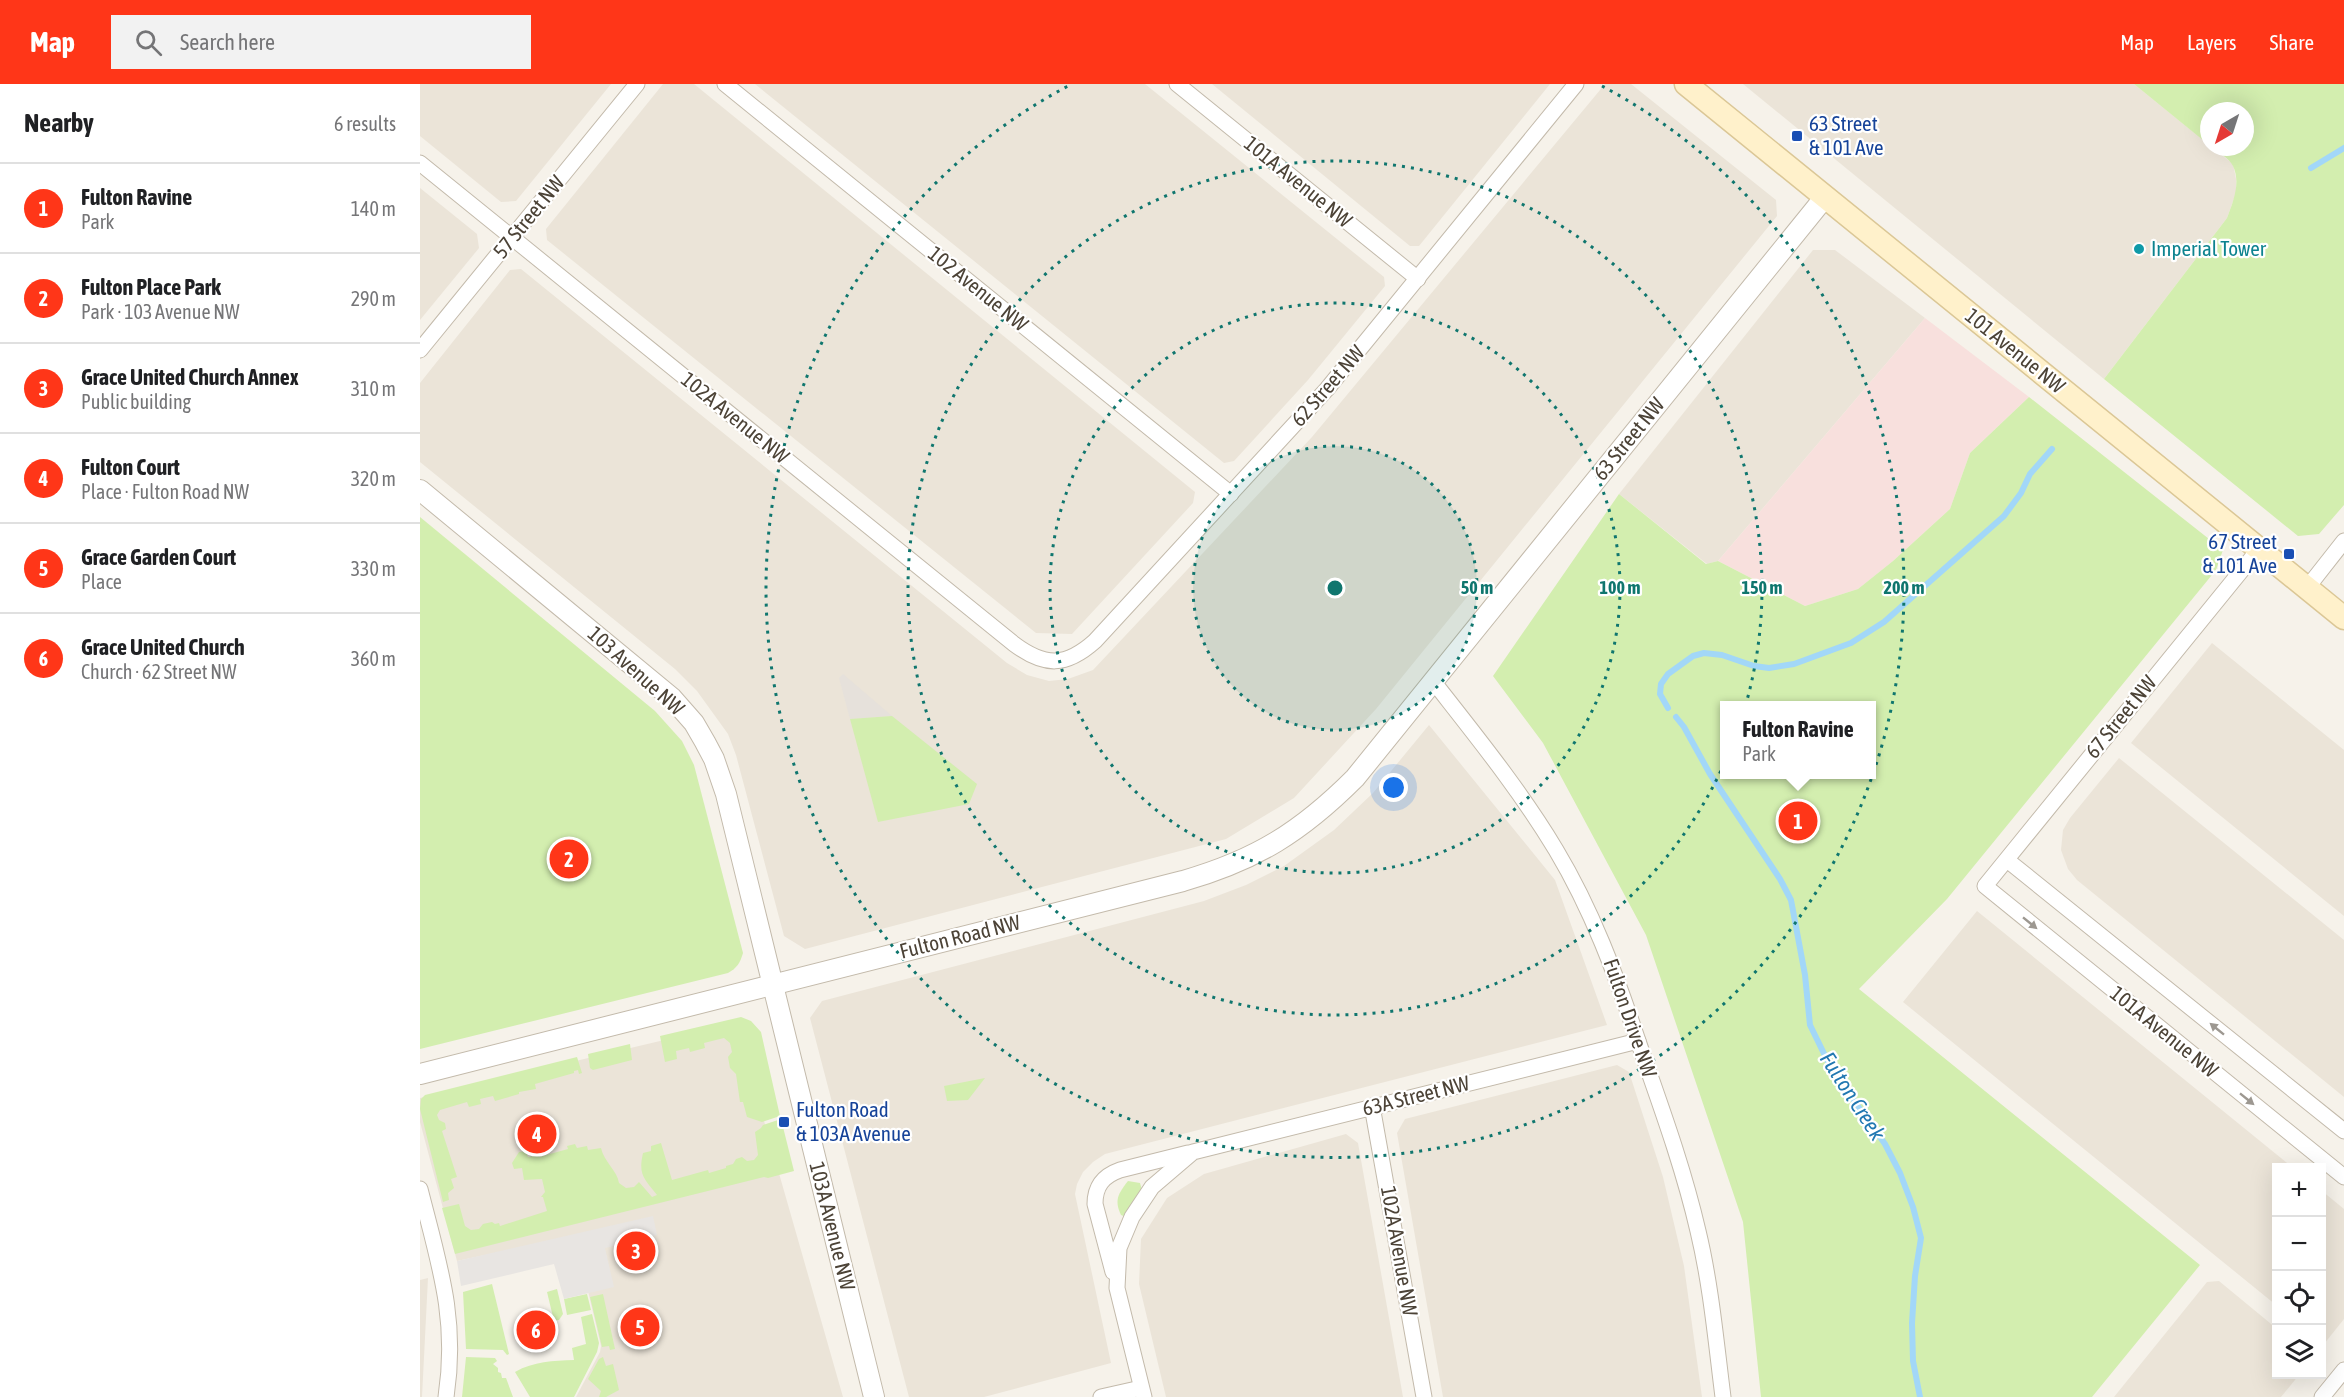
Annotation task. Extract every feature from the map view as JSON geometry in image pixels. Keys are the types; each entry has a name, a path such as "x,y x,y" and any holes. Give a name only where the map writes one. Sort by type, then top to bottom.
{"main road":[{"name":"101 Avenue NW","path":"1690,85 2344,618"}],"street":[{"name":"57 Street NW","path":"420,350 637,84"},
{"name":"102 Avenue NW","path":"725,84 1231,494"},
{"name":"101A Avenue NW","path":"1177,84 1418,279"},
{"name":"62 Street NW","path":"1056,662 1076,656 1095,641 1315,403 1576,84"},
{"name":"102A Avenue NW","path":"420,163 1014,644 1036,658 1056,662"},
{"name":"63 Street NW","path":"1433,681 1825,197"},
{"name":"103 Avenue NW","path":"420,490 657,685 694,723 721,777 773,985"},
{"path":"2307,588 2344,541"},
{"name":"67 Street NW","path":"1985,886 2259,549"},
{"name":"Fulton Road NW","path":"420,1074 1183,881 1243,861 1284,839 1329,803 1355,778 1433,681"},
{"name":"Fulton Drive NW","path":"1433,681 1491,753 1557,851 1602,941 1679,1159 1699,1233 1706,1265 1723,1397"},
{"name":"101A Avenue NW","path":"2007,860 2344,1131"},
{"name":"101A Avenue NW","path":"1985,886 2344,1177"},
{"name":"103A Avenue NW","path":"773,985 874,1397"},
{"name":"63A Street NW","path":"1117,1288 1095,1204 1099,1184 1111,1173 1638,1041"},
{"name":"102A Avenue NW","path":"1372,1106 1424,1397"},
{"name":"63A Street NW","path":"1117,1288 1119,1248 1128,1225 1141,1202 1163,1176 1193,1152"},
{"path":"420,1189 447,1297 450,1318 450,1367 446,1397"},
{"path":"1101,1397 1143,1392 1117,1288"},
{"path":"2322,1397 2344,1370"}],"shaded area":[{"path":"420,84 611,84 516,201 501,202 420,136"},
{"path":"663,84 694,84 1195,492 1193,503 1072,634 1036,633 547,240 546,229"},
{"path":"755,84 1145,84 1384,277 1385,286 1308,380 1234,461 1224,463"},
{"path":"1212,84 1550,84 1419,246 1410,246"},
{"path":"1605,84 1631,84 1776,200 1777,216 1376,709 1294,798 1226,839 805,949 784,936 736,755 728,734 697,691 675,669 420,462 420,383 510,270 521,269 1007,663 1027,675 1049,681 1068,679 1093,670 1312,437"},
{"path":"1743,84 2134,84 2200,137 2200,156 2223,156 2233,164 2236,193 2227,218 2104,379"},
{"path":"420,188 477,234 479,248 420,320"},
{"path":"1813,250 1835,250 1925,318 1718,561 1707,564 1619,494"},
{"path":"1925,318 2029,397 1970,453 1950,509 1893,561 1858,589 1805,606 1718,561"},
{"path":"2212,643 2344,750 2344,916 2131,743"},
{"path":"843,674 892,716 850,719 839,678"},
{"path":"1429,725 1555,880 1607,1025 1105,1154 1083,1172 1075,1194 1111,1363 984,1397 909,1397 810,1018 822,1001 1204,901 1246,885 1284,866 1334,830 1373,793"},
{"path":"2119,758 2344,940 2344,1097 2077,880 2068,869 2061,850 2063,830 2070,818"},
{"path":"1977,911 2287,1163 2272,1163 2272,1302 1903,1002"},
{"path":"736,1023 843,1397 576,1397 601,1346 575,1236 457,1261 420,1122 420,1098"},
{"path":"1617,1065 1629,1072 1663,1177 1684,1266 1702,1397 1443,1397 1397,1133 1405,1119"},
{"path":"1346,1134 1358,1143 1403,1397 1166,1397 1139,1284 1141,1239 1167,1198 1204,1174"},
{"path":"2326,1194 2344,1209 2344,1319 2326,1342"},
{"path":"653,1216 657,1235 605,1248 614,1287 564,1299 554,1264 461,1286 457,1261"},
{"path":"428,1278 422,1397 420,1397 420,1280"},
{"path":"2219,1281 2272,1325 2272,1379 2296,1379 2281,1397 2114,1397 2207,1282"}],"green space":[{"path":"2134,84 2344,84 2344,505 2319,534 2298,536 2104,379 2227,218 2232,206 2236,179 2233,166 2224,156 2254,156 2254,102 2200,102 2200,138"},
{"path":"2029,397 2223,550 2216,570 1947,899 1859,989 2200,1265 2092,1397 1761,1397 1743,1222 1646,935 1543,743 1493,676 1619,494 1706,564 1718,561 1805,606 1858,589 1893,561 1950,509 1970,453"},
{"path":"420,517 655,711 682,741 694,765 743,953 738,965 731,971 420,1049"},
{"path":"892,716 977,784 969,804 878,822 850,719"},
{"path":"741,1017 751,1021 761,1032 780,1116 762,1122 747,1117 743,1102 740,1102 736,1074 730,1068 728,1057 732,1052 730,1043 724,1038 704,1043 705,1048 690,1052 689,1048 676,1051 677,1059 665,1062 660,1036"},
{"path":"630,1044 632,1060 593,1070 590,1068 588,1054"},
{"path":"577,1057 582,1073 579,1074 578,1070 574,1071 574,1073 535,1084 536,1089 519,1092 519,1094 495,1101 493,1096 480,1099 481,1104 469,1107 467,1102 440,1110 437,1115 439,1120 445,1123 446,1129 442,1131 457,1177 451,1179 454,1188 448,1193 449,1200 443,1202 420,1109 421,1099 425,1095"},
{"path":"985,1078 968,1100 947,1101 944,1086"},
{"path":"781,1119 794,1171 455,1254 442,1208 459,1204 465,1226 471,1230 479,1229 483,1224 492,1222 499,1223 500,1226 547,1211 543,1197 541,1197 545,1192 542,1179 524,1180 522,1168 514,1169 512,1163 519,1152 526,1151 528,1157 538,1155 539,1157 568,1149 567,1146 575,1144 577,1148 587,1146 588,1150 601,1148 619,1183 626,1188 634,1187 639,1182 652,1197 657,1195 646,1180 641,1166 643,1153 651,1151 651,1146 661,1143 672,1180 708,1170 709,1173 726,1168 742,1157 747,1161 754,1160 758,1155 755,1132 763,1125"},
{"path":"1128,1181 1140,1183 1142,1190 1126,1217 1121,1215 1118,1201"},
{"path":"492,1284 509,1354 507,1355 503,1350 466,1349 463,1292"},
{"path":"557,1289 563,1314 559,1320 554,1321 547,1292"},
{"path":"587,1294 591,1310 567,1315 564,1299"},
{"path":"603,1294 615,1349 610,1350 609,1346 602,1347 590,1297"},
{"path":"592,1314 599,1343 597,1352 574,1397 530,1397 515,1372 536,1364 574,1360 572,1348 586,1344 581,1317"},
{"path":"466,1357 495,1358 497,1361 493,1364 498,1368 502,1378 506,1378 513,1397 462,1397"},
{"path":"603,1357 606,1366 613,1364 619,1390 606,1397 599,1397 601,1391 588,1379 599,1359"}],"waterway":[{"name":"Fulton Creek","path":"2311,168 2344,148"},
{"name":"Fulton Creek","path":"1668,708 1660,694 1661,684 1668,674 1693,656 1704,653 1722,655 1754,666 1769,668 1794,664 1851,643 1884,622 2004,516 2021,493 2030,474 2052,449"},
{"name":"Fulton Creek","path":"1676,717 1710,774 1780,879 1791,900 1805,975 1810,1025 1832,1070 1885,1144 1900,1173 1913,1207 1921,1238 1915,1276 1912,1323 1913,1361 1920,1397"}],"place":[{"name":"63 Street & 101 Ave","path":"1797,136"},
{"name":"Imperial Tower","path":"2139,249"},
{"name":"67 Street & 101 Ave","path":"2289,554"},
{"name":"Fulton Ravine","path":"1798,821"},
{"name":"Fulton Place Park","path":"569,859"},
{"name":"Fulton Road & 103A Avenue","path":"784,1122"},
{"name":"Fulton Court","path":"537,1134"},
{"name":"Grace United Church Annex","path":"636,1251"},
{"name":"Grace Garden Court","path":"640,1327"},
{"name":"Grace United Church","path":"536,1330"}]}
